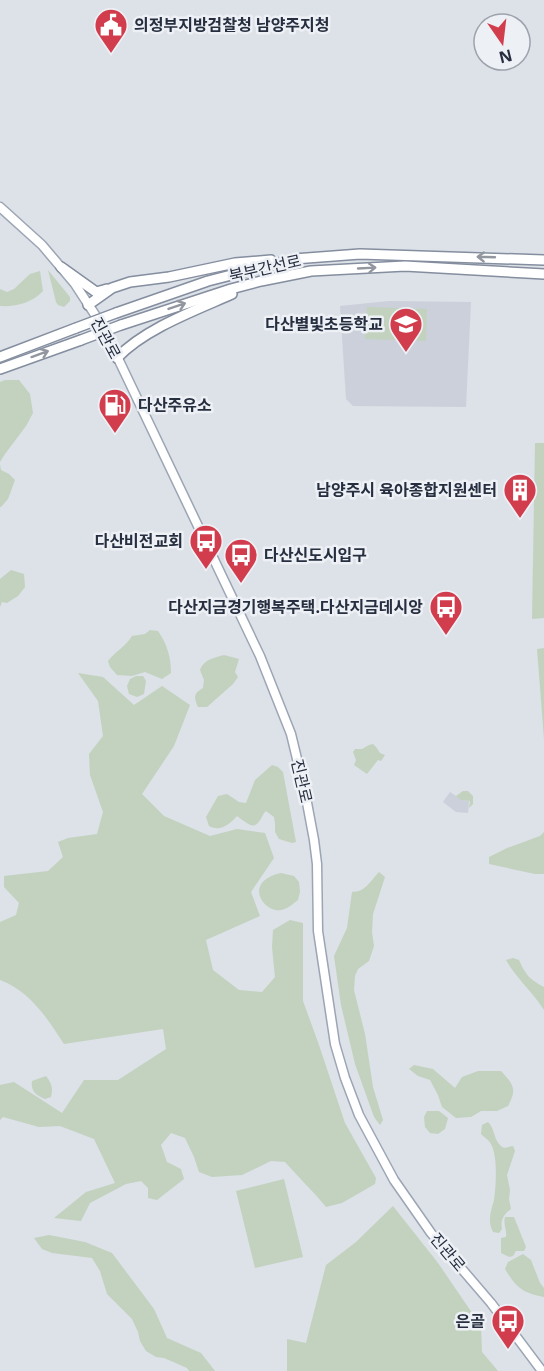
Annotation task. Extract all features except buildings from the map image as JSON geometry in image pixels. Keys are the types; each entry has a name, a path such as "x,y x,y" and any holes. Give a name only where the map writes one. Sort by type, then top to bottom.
{"highway":[{"name":"북부간선로","path":"0,357 208,281 294,259 360,254 544,260"},
{"path":"61,267 96,292 130,282 169,277 236,263 294,259"},
{"name":"북부간선로","path":"0,369 202,298 261,281 311,272 405,266 544,274"},
{"path":"117,358 127,348 162,326 261,281"},
{"path":"88,305 112,288"}],"main road":[{"name":"진관로","path":"0,207 42,244 75,284 103,327 260,656 291,734 306,792 314,840 317,864 318,930 335,1044 359,1115 394,1180 431,1233 491,1303 542,1371"}],"shaded area":[{"name":"다산별빛초등학교","path":"389,301 471,302 466,407 353,406 346,399 340,306"},
{"path":"450,792 462,800 469,801 468,813 456,812 443,802"}],"green space":[{"path":"48,270 70,297 70,301 64,307 56,302"},
{"path":"40,271 43,291 39,295 23,303 0,306 0,289 7,292 14,289 30,274"},
{"path":"367,307 427,309 426,341 365,339"},
{"path":"19,380 30,394 33,413 0,462 0,382"},
{"path":"535,443 544,443 544,618 532,619"},
{"path":"0,464 1,470 15,480 8,499 1,507 0,507"},
{"path":"11,570 24,574 25,587 18,596 7,603 2,602 0,607 0,579"},
{"path":"150,630 158,631 164,641 171,673 162,679 145,672 132,676 117,675 108,661 132,636 145,634"},
{"path":"544,648 544,739 537,649"},
{"path":"224,655 239,659 235,672 238,677 207,707 198,707 195,696 203,688 204,680 200,670 202,666"},
{"path":"78,673 103,677 134,705 162,686 190,705 174,746 142,794 164,816 210,836 237,829 265,833 274,858 251,892 260,916 206,940 213,970 239,990 262,992 275,977 273,930 290,920 303,923 303,1001 345,1123 376,1178 375,1184 342,1203 326,1207 285,1162 271,1161 242,1175 212,1177 199,1172 185,1138 171,1133 161,1145 167,1162 181,1169 184,1179 157,1200 148,1198 148,1188 141,1181 126,1184 90,1203 81,1221 54,1218 86,1192 115,1183 94,1139 60,1126 39,1127 3,1117 0,1120 0,1085 14,1082 62,1113 84,1080 118,1080 166,1049 163,1029 64,1044 29,998 0,980 0,922 16,915 19,903 4,887 4,876 48,871 63,857 58,842 68,838 97,834 103,812 90,775 89,754 103,736 98,701"},
{"path":"143,676 146,681 144,694 137,697 129,694 127,686 130,679"},
{"path":"373,744 380,753 385,755 367,774 354,765 356,760 353,752 355,749 362,749"},
{"path":"272,765 283,772 296,842 279,839 275,832 274,817 266,811 255,825 237,816 224,827 209,826 206,817 218,796 227,794 239,802 246,803 255,780"},
{"path":"463,791 468,791 473,796 473,804 469,808 470,801 461,800 456,796"},
{"path":"544,832 544,874 489,864 489,857 540,836"},
{"path":"379,872 385,877 373,914 374,946 369,961 358,969 354,990 365,1034 373,1087 383,1120 380,1125 374,1117 355,1064 341,1005 334,956 347,928 352,892 364,888"},
{"path":"281,873 294,876 299,882 300,892 298,900 292,905 275,910 263,902 259,890 262,883 269,877"},
{"path":"513,958 519,960 531,979 544,987 544,1010 506,960"},
{"path":"414,1065 433,1069 455,1088 462,1077 478,1071 501,1071 513,1087 513,1095 508,1106 497,1111 481,1111 471,1117 456,1118 442,1107 430,1080 418,1076 409,1069"},
{"path":"46,1076 52,1091 51,1097 45,1099 35,1093 32,1081"},
{"path":"427,1111 439,1111 448,1118 445,1129 438,1134 430,1133 425,1127 424,1117"},
{"path":"488,1122 500,1145 504,1148 513,1146 515,1151 507,1175 511,1209 503,1218 502,1229 499,1233 493,1232 490,1220 494,1200 495,1156 490,1143 481,1134 482,1125"},
{"path":"284,1179 303,1257 255,1268 236,1191"},
{"path":"393,1206 438,1263 481,1326 482,1352 498,1371 287,1371 287,1339 306,1343 326,1265 356,1242"},
{"path":"505,1217 514,1217 526,1247 524,1251 516,1251 513,1256 509,1257 501,1253 501,1238 506,1237"},
{"path":"49,1235 85,1242 112,1253 154,1309 167,1338 201,1353 215,1371 189,1371 187,1368 146,1351 132,1319 107,1294 100,1271 92,1258 52,1253 42,1249 34,1238"},
{"path":"523,1254 531,1260 544,1288 544,1297 520,1288 505,1269 508,1262"}],"place":[{"name":"의정부지방검찰청 남양주지청","path":"111,54"},
{"name":"다산별빛초등학교","path":"406,353"},
{"name":"다산주유소","path":"115,434"},
{"name":"남양주시 육아종합지원센터","path":"520,519"},
{"name":"다산비전교회","path":"206,570"},
{"name":"다산신도시입구","path":"241,584"},
{"name":"다산지금경기행복주택.다산지금데시앙","path":"446,636"},
{"name":"은골","path":"508,1350"}]}
